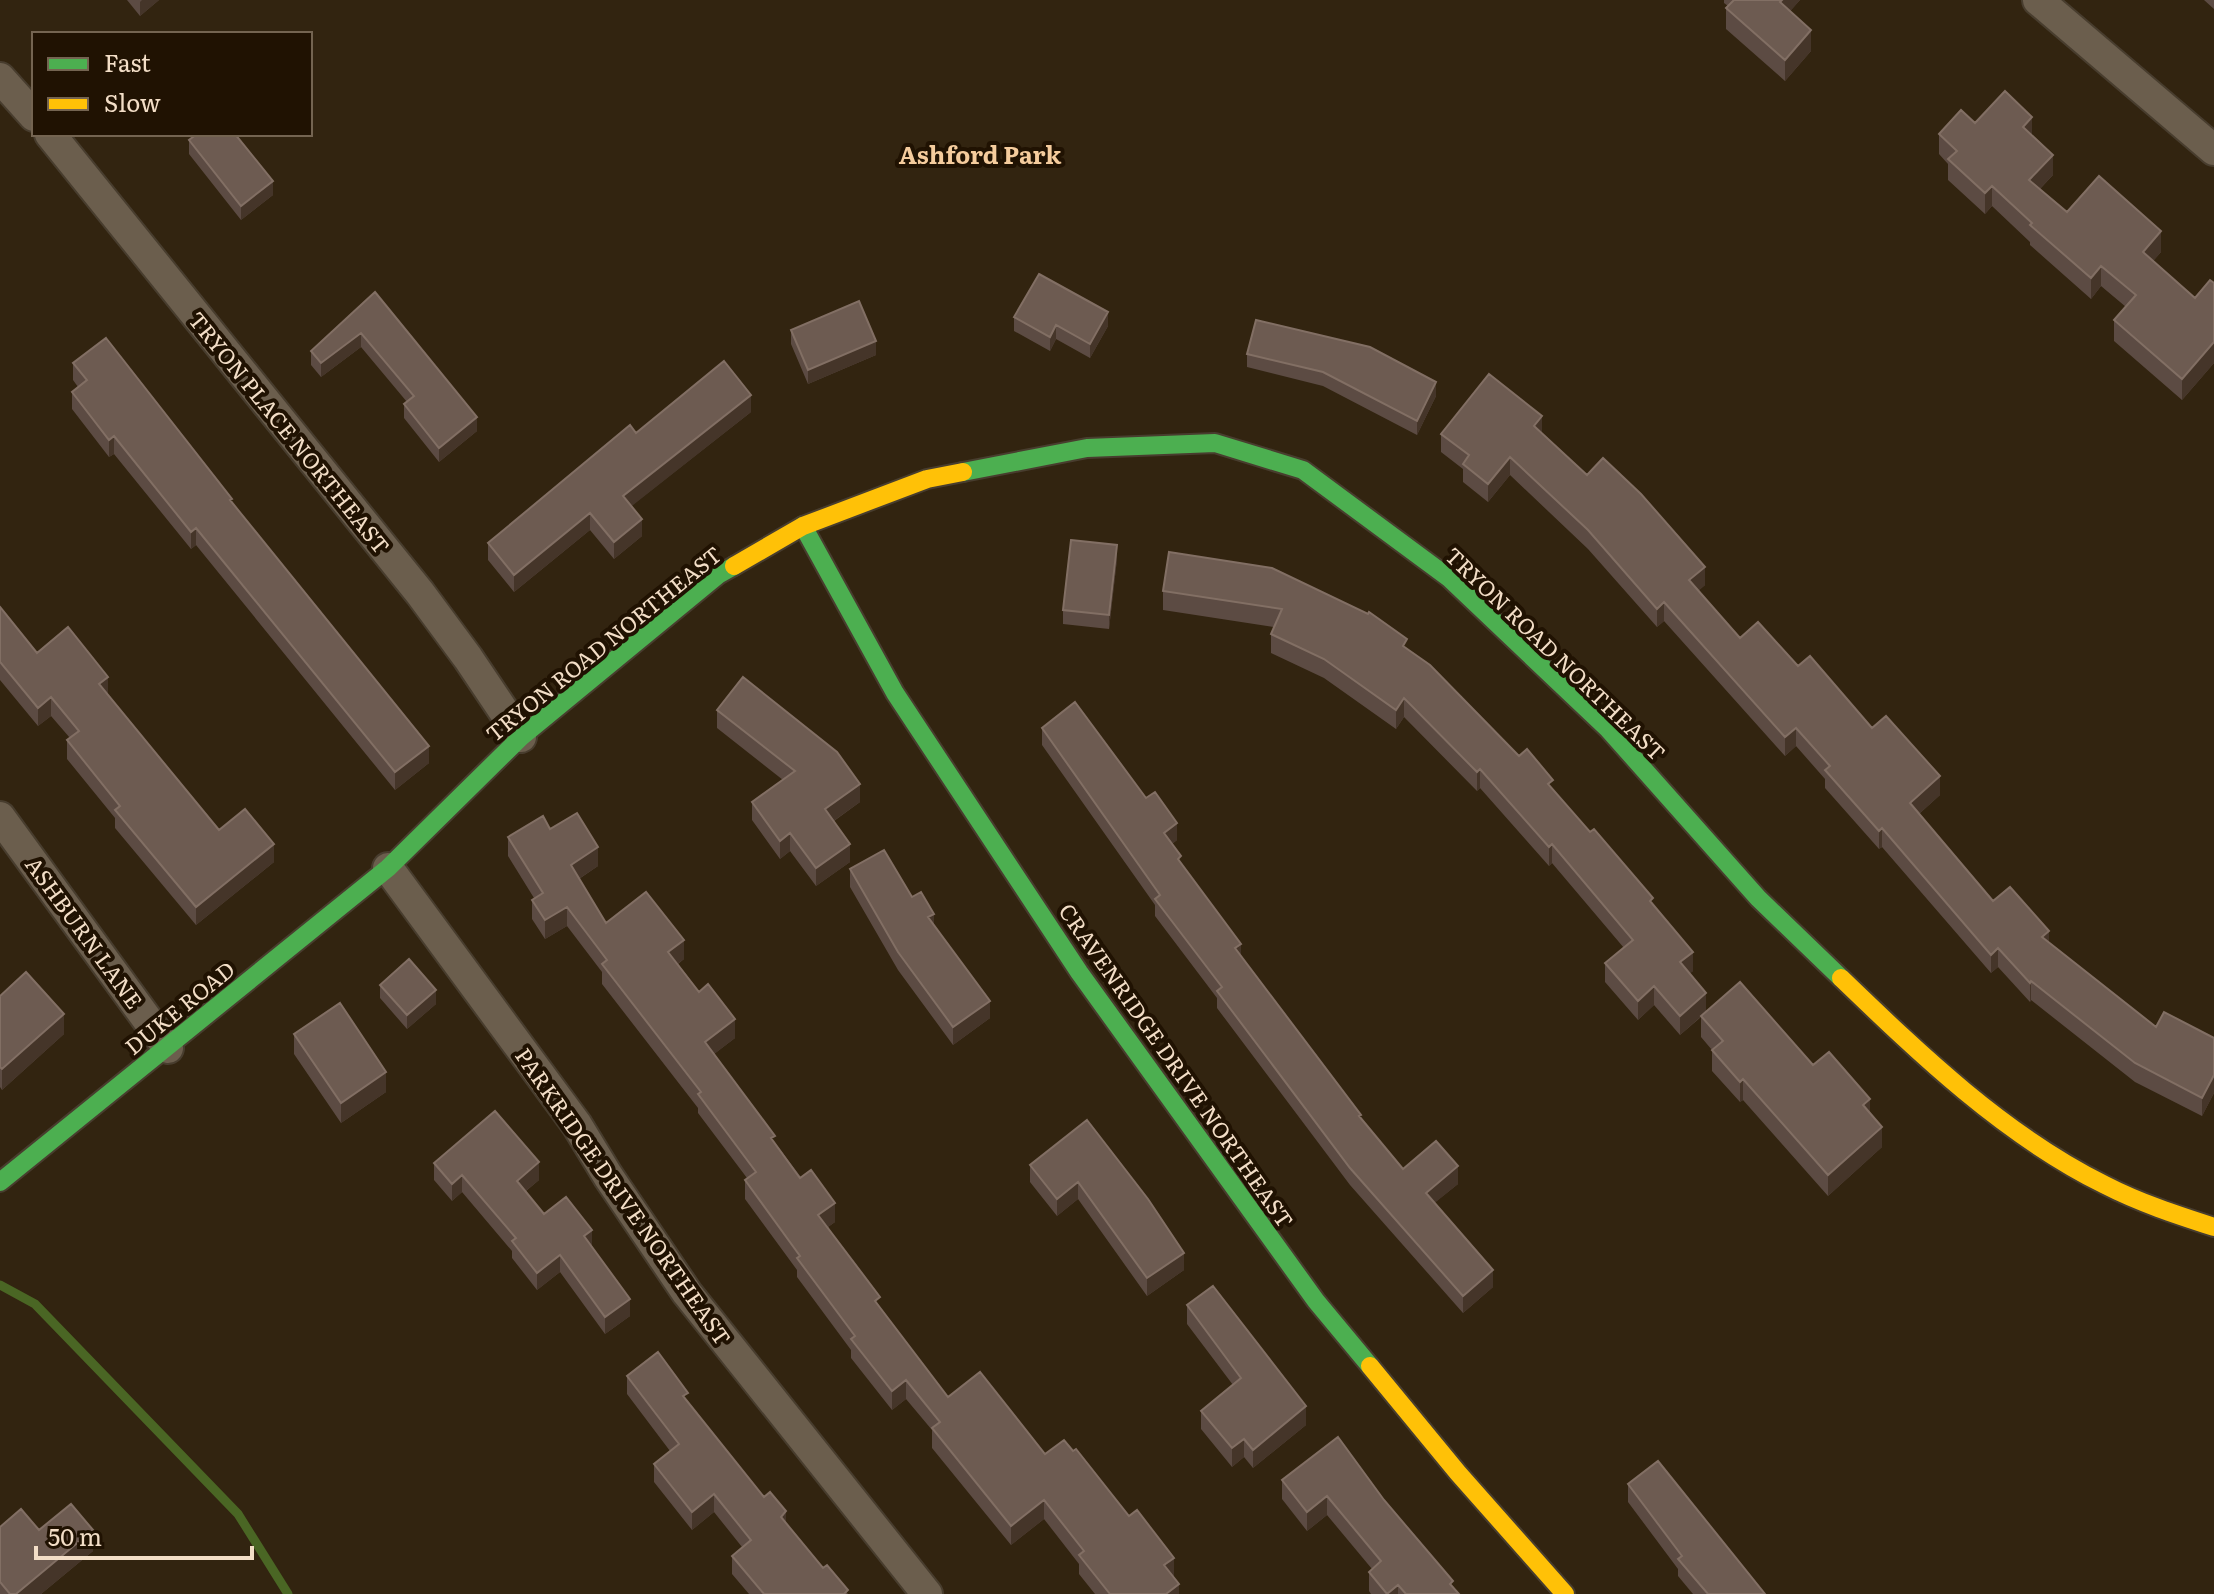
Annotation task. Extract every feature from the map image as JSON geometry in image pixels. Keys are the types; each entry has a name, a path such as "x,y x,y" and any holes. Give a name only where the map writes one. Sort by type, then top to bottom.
{"street":[{"path":"2038,0 2214,150"},
{"path":"0,78 32,114"},
{"name":"TRYON PLACE NORTHEAST","path":"52,136 420,593 521,737"},
{"name":"TRYON ROAD NORTHEAST","path":"388,868 521,737 718,575 803,526 927,479 1087,448 1215,443 1303,470 1449,578 1608,729 1719,851 1732,870 1915,1050 2009,1127 2092,1181 2182,1219 2214,1227"},
{"name":"CRAVENRIDGE DRIVE NORTHEAST","path":"803,526 895,693 1079,972 1316,1301 1458,1473 1565,1594"},
{"name":"ASHBURN LANE","path":"0,817 168,1048"},
{"name":"DUKE ROAD","path":"0,1182 388,868"},
{"name":"PARKRIDGE DRIVE NORTHEAST","path":"388,868 577,1125 687,1293 927,1594"}],"building":[{"path":"1734,0 1782,0 1780,2 1811,30 1785,60 1726,8"},
{"path":"2005,91 2032,117 2023,127 2053,155 2029,180 2067,212 2099,176 2161,231 2143,252 2195,298 2210,280 2214,283 2214,342 2182,379 2114,320 2136,295 2101,266 2091,278 2030,225 2032,223 1992,186 1985,193 1948,159 1957,151 1939,134 1961,110 1975,123"},
{"path":"194,136 237,136 273,181 241,206 189,140"},
{"path":"1039,274 1108,312 1090,344 1056,325 1050,337 1014,317"},
{"path":"375,292 477,417 439,448 404,404 414,396 361,333 321,363 311,351"},
{"path":"859,301 876,341 808,370 791,330"},
{"path":"1256,320 1370,347 1436,382 1417,421 1323,372 1247,354"},
{"path":"106,338 230,500 429,746 395,772 196,528 191,532 114,436 109,440 72,392 87,380 73,363"},
{"path":"724,361 751,395 623,496 642,519 614,542 590,513 514,575 488,543 630,425 636,433"},
{"path":"1489,374 1542,416 1534,426 1587,475 1603,458 1641,494 1705,567 1689,580 1740,638 1758,622 1798,666 1810,656 1872,728 1886,716 1940,776 1910,803 1993,901 2010,887 2049,931 2042,937 2156,1027 2164,1012 2214,1038 2214,1075 2202,1098 2135,1063 2030,983 1998,948 1991,955 1882,828 1879,831 1825,770 1830,766 1796,728 1785,737 1664,602 1657,609 1588,530 1510,457 1488,484 1463,464 1469,455 1441,434"},
{"path":"1071,540 1117,545 1109,615 1063,610"},
{"path":"1169,552 1272,568 1369,612 1407,639 1403,646 1430,665 1519,756 1527,749 1553,780 1548,784 1590,832 1594,829 1653,898 1650,901 1693,952 1680,962 1706,993 1680,1016 1654,986 1638,1001 1605,963 1633,940 1552,844 1549,847 1480,769 1477,772 1404,698 1396,710 1324,659 1271,634 1282,609 1163,591"},
{"path":"0,607 37,653 68,627 108,677 99,684 219,830 245,809 274,844 196,907 115,810 120,806 67,740 79,731 51,697 38,708 0,662"},
{"path":"743,677 837,752 860,784 825,809 850,844 816,868 790,833 780,841 752,802 795,771 717,710"},
{"path":"1075,702 1146,798 1155,792 1177,823 1164,833 1181,856 1178,859 1241,944 1235,948 1359,1116 1403,1169 1436,1141 1458,1166 1426,1193 1493,1270 1463,1296 1350,1168 1217,991 1222,987 1155,899 1160,895 1042,728"},
{"path":"577,813 598,847 571,865 606,923 646,892 684,940 668,952 699,992 708,984 735,1019 705,1042 775,1136 771,1138 800,1178 811,1170 835,1203 818,1215 880,1297 875,1301 948,1397 980,1372 1045,1454 1064,1440 1073,1451 1076,1449 1129,1516 1137,1510 1174,1558 1164,1565 1179,1584 1166,1594 1110,1594 1079,1555 1084,1551 1044,1500 1011,1526 932,1428 940,1422 906,1380 892,1391 851,1339 855,1336 797,1258 800,1256 745,1180 756,1172 698,1094 701,1092 602,964 607,960 567,907 545,920 532,900 543,893 508,837 543,816 550,829"},
{"path":"884,850 912,897 921,892 934,914 928,917 990,1001 953,1027 898,952 850,869"},
{"path":"409,959 436,990 407,1015 380,985"},
{"path":"26,972 64,1014 2,1069 0,996"},
{"path":"1740,982 1813,1065 1829,1052 1870,1099 1863,1105 1882,1127 1828,1175 1743,1079 1740,1082 1712,1050 1723,1041 1701,1016"},
{"path":"340,1003 386,1072 341,1103 294,1034"},
{"path":"495,1111 539,1162 517,1181 544,1214 566,1197 592,1230 584,1236 630,1299 605,1317 560,1255 537,1273 512,1241 516,1238 462,1175 452,1184 434,1163"},
{"path":"1087,1120 1148,1199 1184,1253 1147,1278 1078,1182 1057,1199 1030,1165"},
{"path":"1213,1286 1306,1406 1253,1450 1244,1439 1232,1448 1201,1411 1241,1378 1187,1305"},
{"path":"658,1352 688,1393 683,1396 764,1497 770,1492 786,1511 781,1517 823,1568 827,1565 848,1590 844,1594 764,1594 732,1556 751,1540 714,1494 692,1512 654,1464 679,1444 627,1376"},
{"path":"1338,1437 1384,1500 1453,1581 1450,1584 1459,1594 1406,1594 1398,1585 1387,1594 1369,1572 1381,1561 1327,1496 1307,1512 1282,1480"},
{"path":"1658,1461 1765,1594 1708,1594 1678,1559 1682,1556 1628,1484"},
{"path":"71,1504 93,1530 16,1594 10,1594 0,1582 0,1527 21,1509 39,1530"}],"waterway":[{"path":"0,1285 35,1304 238,1514 288,1594"}],"traffic: fast":[{"path":"963,472 1087,448 1215,443 1303,470 1449,578 1608,729 1758,898 1841,978"},
{"path":"803,526 895,693 1079,972 1316,1301 1370,1366"},
{"path":"0,1182 388,868 521,737 718,575 734,566"}],"traffic: slow":[{"path":"734,566 803,526 927,479 963,472"},
{"path":"1841,978 1965,1092 2032,1142 2118,1191 2214,1227"},
{"path":"1370,1366 1458,1473 1565,1594"}],"district":[{"name":"Ashford Park","path":"980,153"}]}
